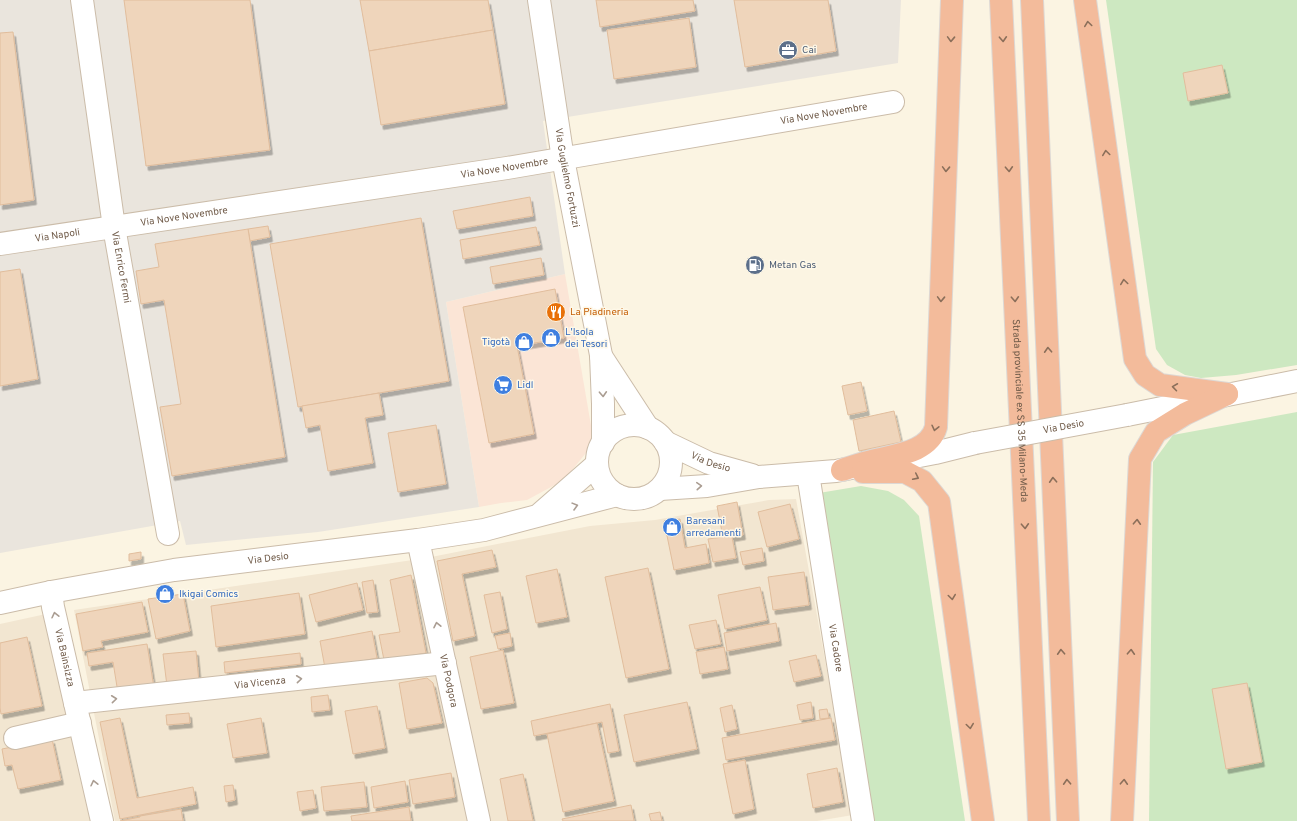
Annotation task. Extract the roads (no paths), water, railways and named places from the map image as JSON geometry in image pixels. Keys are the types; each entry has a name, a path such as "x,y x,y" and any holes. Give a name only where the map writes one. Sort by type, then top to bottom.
{"highway":[{"path":"839,470 914,450 928,442 934,434 936,427 952,0"},
{"name":"Strada provinciale ex SS 35 Milano-Meda","path":"1001,0 1039,821"},
{"path":"1032,0 1068,821"},
{"path":"1084,0 1135,359 1145,375 1160,385 1227,394"},
{"path":"1122,821 1140,459 1156,432 1185,414 1227,394"},
{"path":"839,470 905,472 922,480 938,502 983,821"}],"street":[{"name":"Via Enrico Fermi","path":"82,0 114,227 168,534"},
{"name":"Via Guglielmo Fortuzzi","path":"539,0 563,159 601,355 603,443"},
{"name":"Via Nove Novembre","path":"114,227 563,159 892,102"},
{"name":"Via Napoli","path":"0,244 114,227"},
{"name":"Via Guglielmo Fortuzzi","path":"601,355 648,428"},
{"name":"Via Desio","path":"660,489 707,486 759,477 808,474 839,470 935,453 975,443 1127,415 1297,381"},
{"path":"635,425 648,428 658,434 665,442 670,454 671,467 667,479 660,489 650,496 640,499 628,499 607,488 600,477 597,464 598,453 603,443 611,434 622,428 635,425"},
{"name":"Via Desio","path":"665,442 709,463 759,477"},
{"name":"Via Desio","path":"537,516 597,464"},
{"name":"Via Cadore","path":"808,474 864,821"},
{"name":"Via Desio","path":"0,603 51,592 174,570 418,540 484,530 618,495"},
{"name":"Via Podgora","path":"418,540 479,821"},
{"name":"Via Bainsizza","path":"51,592 53,607 102,821"},
{"name":"Via Vicenza","path":"78,713 445,663"},
{"path":"15,738 78,713"}],"place":[{"name":"Cai","path":"788,50"},
{"name":"Metan Gas","path":"755,265"},
{"name":"La Piadineria","path":"556,312"},
{"name":"L'Isola dei Tesori","path":"551,338"},
{"name":"Tigotà","path":"524,342"},
{"name":"Lidl","path":"503,385"},
{"name":"Baresani arredamenti","path":"672,527"},
{"name":"Ikigai Comics","path":"165,594"}]}
